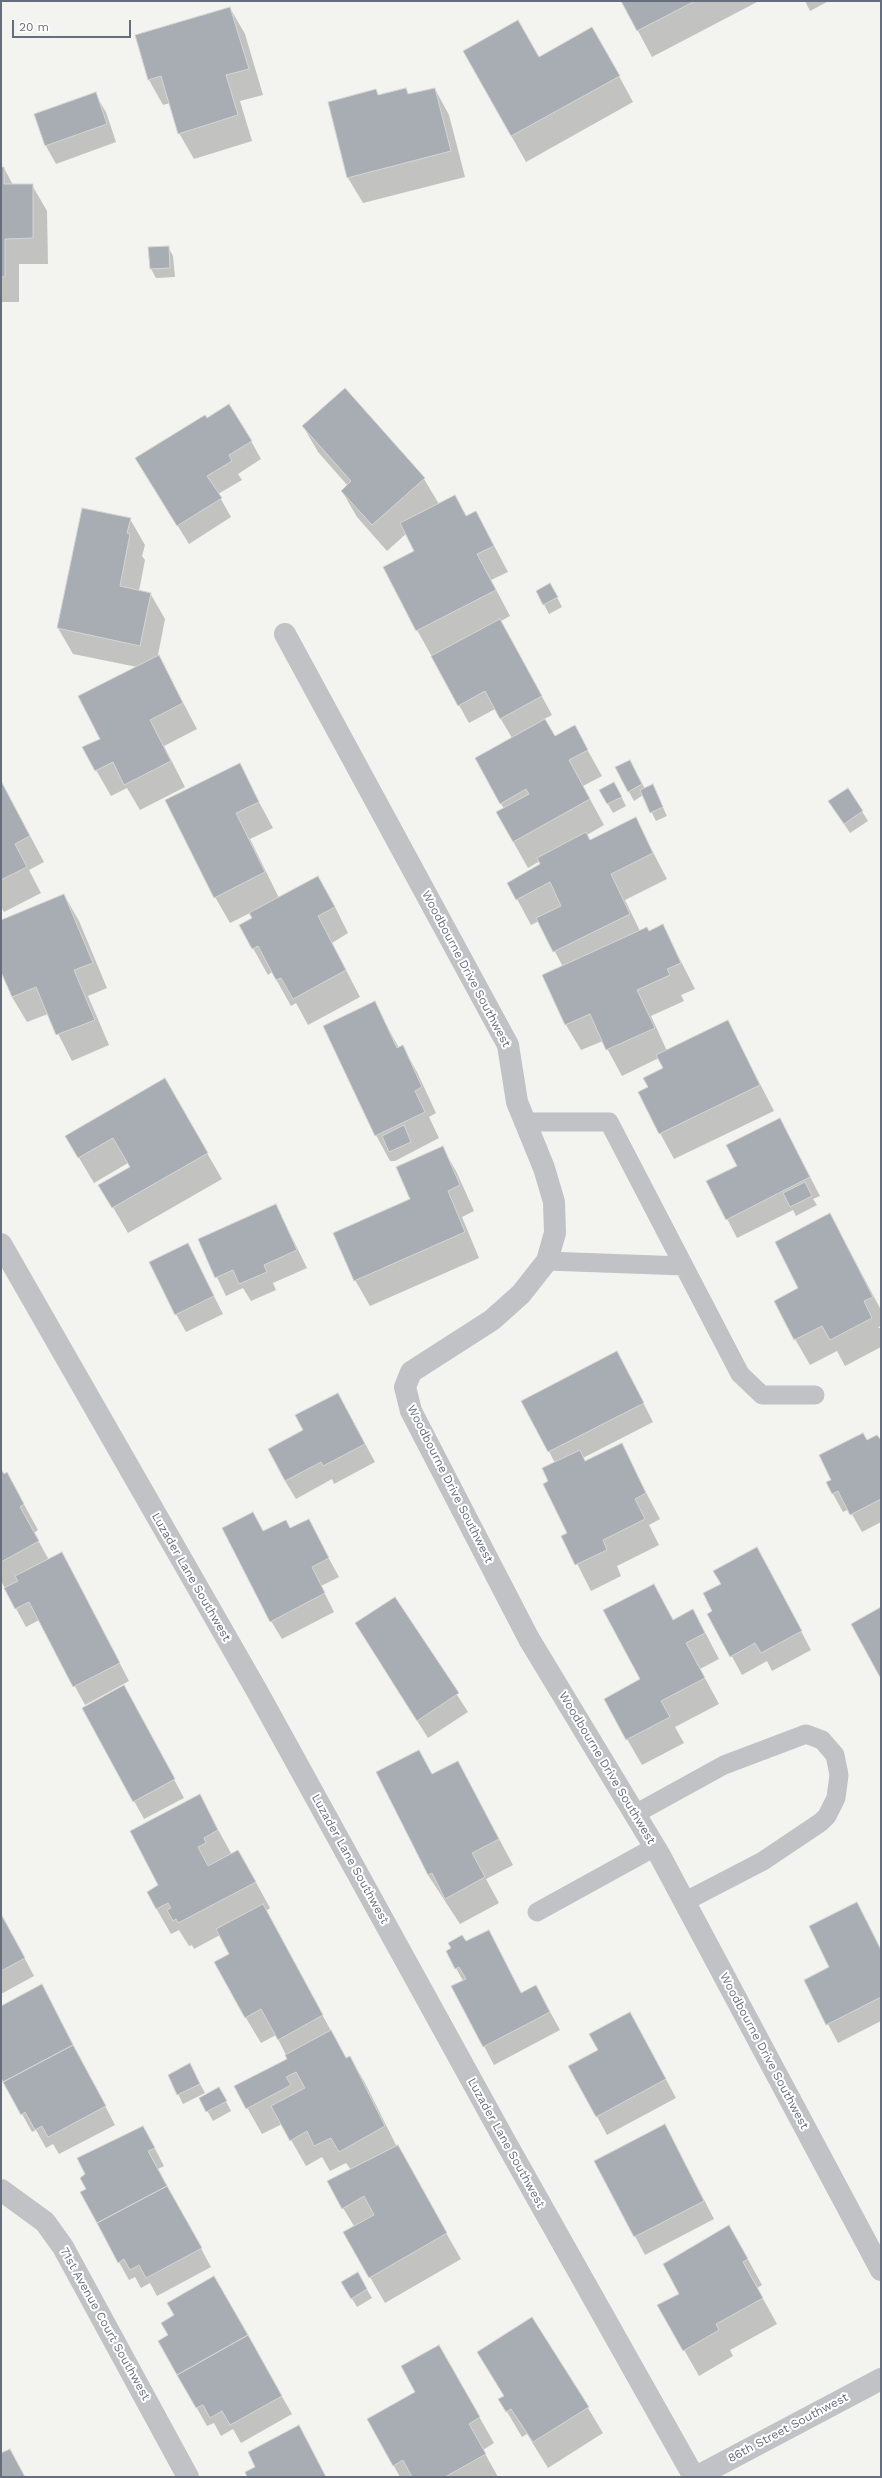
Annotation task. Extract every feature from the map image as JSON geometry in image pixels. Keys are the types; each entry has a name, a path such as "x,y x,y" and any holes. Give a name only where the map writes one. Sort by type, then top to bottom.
{"street":[{"name":"Woodbourne Drive Southwest","path":"285,634 508,1045 517,1102 544,1168 554,1202 555,1233 548,1261 521,1294 492,1320 411,1372 405,1387 411,1411 529,1639 655,1847 881,2270"},
{"name":"Luzader Lane Southwest","path":"1,1244 257,1691 505,2141 695,2477"},
{"name":"71st Avenue Court Southwest","path":"1,2190 45,2222 63,2247 188,2477"},
{"name":"86th Street Southwest","path":"695,2477 881,2379"}],"lane":[{"path":"526,1122 609,1122 740,1374 762,1395 815,1395"},
{"path":"548,1261 684,1266"},
{"path":"635,1814 724,1765 806,1734 822,1740 835,1755 839,1775 836,1798 827,1816 821,1822 804,1836 763,1862 684,1902"},
{"path":"538,1912 655,1847"}],"building":[{"path":"621,1 695,1 637,31"},
{"path":"230,7 249,69 226,75 238,115 178,134 161,76 148,80 135,35"},
{"path":"518,20 539,57 592,27 620,76 511,136 463,51"},
{"path":"406,88 408,94 435,88 451,151 347,178 328,102 376,89 378,95"},
{"path":"96,92 107,124 45,146 34,114"},
{"path":"1,167 4,167 4,184 33,184 33,238 5,239 5,277 1,277"},
{"path":"169,246 170,268 150,269 148,247"},
{"path":"345,388 425,478 372,525 341,491 351,481 302,426"},
{"path":"229,404 252,441 229,455 232,461 207,476 222,498 177,526 135,458 205,415 207,418"},
{"path":"455,495 466,516 476,511 494,546 477,554 496,590 416,631 383,567 414,551 400,523"},
{"path":"82,508 131,518 127,533 130,534 120,586 151,593 140,646 57,628"},
{"path":"550,583 558,597 543,605 536,591"},
{"path":"500,619 542,696 500,719 485,691 458,706 431,656"},
{"path":"159,655 183,703 150,720 171,761 124,785 113,762 95,771 82,747 100,739 78,696"},
{"path":"545,719 555,736 575,725 588,750 569,760 590,799 513,842 496,812 529,794 526,789 500,804 475,758"},
{"path":"630,760 642,784 628,792 615,767"},
{"path":"240,763 259,802 236,813 265,872 214,898 165,800"},
{"path":"1,781 30,836 15,844 27,867 1,880"},
{"path":"614,782 622,797 607,804 599,790"},
{"path":"653,784 663,807 650,813 640,790"},
{"path":"848,788 863,811 844,824 828,801"},
{"path":"636,817 653,853 611,874 630,914 553,952 536,918 561,906 550,882 516,900 507,883 540,864 537,858 586,832 590,840"},
{"path":"318,876 335,907 318,916 346,970 293,999 281,978 276,980 258,946 252,949 239,925 252,918 249,913"},
{"path":"64,894 93,963 74,970 95,1020 56,1035 36,987 12,997 1,972 1,920"},
{"path":"663,924 681,963 667,969 670,975 637,990 655,1028 606,1050 590,1014 565,1025 542,975 647,927 649,931"},
{"path":"375,1001 397,1048 403,1045 422,1087 415,1091 425,1112 375,1136 323,1026"},
{"path":"728,1020 760,1085 659,1134 638,1092 648,1087 643,1078 663,1068 656,1055"},
{"path":"165,1078 208,1153 112,1208 98,1185 130,1167 113,1138 78,1158 65,1136"},
{"path":"780,1118 810,1177 726,1220 706,1181 737,1166 726,1145"},
{"path":"404,1125 411,1142 389,1152 382,1136"},
{"path":"443,1146 460,1185 448,1191 465,1232 354,1281 333,1233 410,1199 396,1167"},
{"path":"805,1182 812,1196 790,1207 783,1193"},
{"path":"276,1204 297,1250 264,1265 267,1272 239,1284 233,1270 215,1278 198,1239"},
{"path":"830,1213 873,1297 864,1301 872,1318 830,1340 822,1326 794,1340 774,1301 798,1288 775,1242"},
{"path":"188,1243 214,1296 175,1315 149,1262"},
{"path":"617,1351 644,1403 548,1452 521,1401"},
{"path":"338,1393 365,1444 323,1466 321,1462 285,1481 268,1449 303,1430 295,1415"},
{"path":"863,1433 867,1440 877,1435 881,1440 881,1499 850,1515 838,1491 832,1494 826,1482 831,1480 819,1455"},
{"path":"622,1443 646,1493 635,1499 645,1519 603,1540 607,1550 575,1565 561,1536 567,1533 543,1484 548,1481 542,1468 580,1450 585,1461"},
{"path":"1,1469 4,1474 7,1472 24,1504 20,1507 39,1541 1,1562"},
{"path":"253,1512 263,1531 286,1520 290,1528 309,1519 329,1558 312,1567 325,1593 270,1622 222,1528"},
{"path":"757,1547 802,1631 761,1653 755,1643 730,1657 707,1614 712,1611 703,1593 721,1584 713,1571"},
{"path":"62,1552 120,1663 73,1687 29,1602 15,1609 4,1588 18,1581 15,1576"},
{"path":"654,1584 673,1620 693,1609 705,1633 686,1643 705,1678 661,1701 670,1717 626,1740 604,1699 640,1679 603,1610"},
{"path":"395,1597 459,1693 417,1721 355,1623"},
{"path":"881,1607 881,1679 851,1624"},
{"path":"124,1685 175,1779 133,1802 82,1708"},
{"path":"419,1750 432,1774 458,1761 499,1839 472,1853 485,1877 445,1899 432,1873 428,1875 376,1772"},
{"path":"200,1794 218,1830 204,1838 206,1843 198,1847 208,1866 238,1850 256,1882 178,1923 176,1919 173,1921 167,1910 171,1908 168,1903 156,1909 147,1892 158,1885 130,1831"},
{"path":"857,1902 881,1950 881,1997 826,2025 804,1980 829,1967 809,1926"},
{"path":"263,1904 323,2015 278,2040 261,2009 245,2018 214,1962 229,1954 216,1929"},
{"path":"1,1914 25,1958 1,1971"},
{"path":"489,1930 521,1993 536,1985 550,2012 483,2047 451,1986 466,1979 459,1967 455,1969 446,1951 451,1948 448,1943 462,1935 466,1941"},
{"path":"42,1984 73,2045 3,2082 1,2078 1,2006"},
{"path":"630,2012 666,2079 596,2117 568,2066 598,2050 589,2034"},
{"path":"331,2030 346,2058 350,2056 385,2126 339,2152 331,2138 314,2146 307,2131 290,2141 271,2106 305,2088 296,2072 286,2077 291,2085 246,2109 234,2086 287,2059 285,2055"},
{"path":"73,2045 106,2106 48,2137 42,2126 35,2130 25,2112 21,2115 3,2082"},
{"path":"190,2063 200,2084 177,2095 168,2075"},
{"path":"219,2087 227,2101 206,2112 199,2098"},
{"path":"665,2124 704,2201 634,2237 594,2161"},
{"path":"143,2126 155,2148 148,2151 167,2186 97,2223 80,2192 86,2189 80,2178 85,2174 77,2158"},
{"path":"398,2145 447,2233 369,2278 343,2232 374,2215 364,2196 342,2209 327,2181"},
{"path":"167,2186 202,2248 146,2278 139,2265 130,2270 124,2259 118,2263 97,2223"},
{"path":"729,2225 748,2259 743,2262 763,2298 716,2324 719,2330 683,2351 657,2305 679,2294 663,2264"},
{"path":"358,2272 367,2289 351,2299 341,2282"},
{"path":"214,2276 248,2335 177,2375 158,2341 168,2335 161,2323 174,2315 167,2303"},
{"path":"532,2317 589,2407 533,2442 511,2409 506,2412 498,2399 504,2396 477,2352"},
{"path":"248,2335 282,2396 230,2425 222,2411 210,2418 203,2405 196,2408 177,2375"},
{"path":"439,2345 480,2417 469,2424 486,2454 445,2477 412,2477 403,2460 393,2466 367,2419 415,2392 401,2366"},
{"path":"299,2425 326,2477 247,2477 245,2472 255,2467 248,2452"},
{"path":"10,2449 25,2477 1,2477 1,2453"}]}
